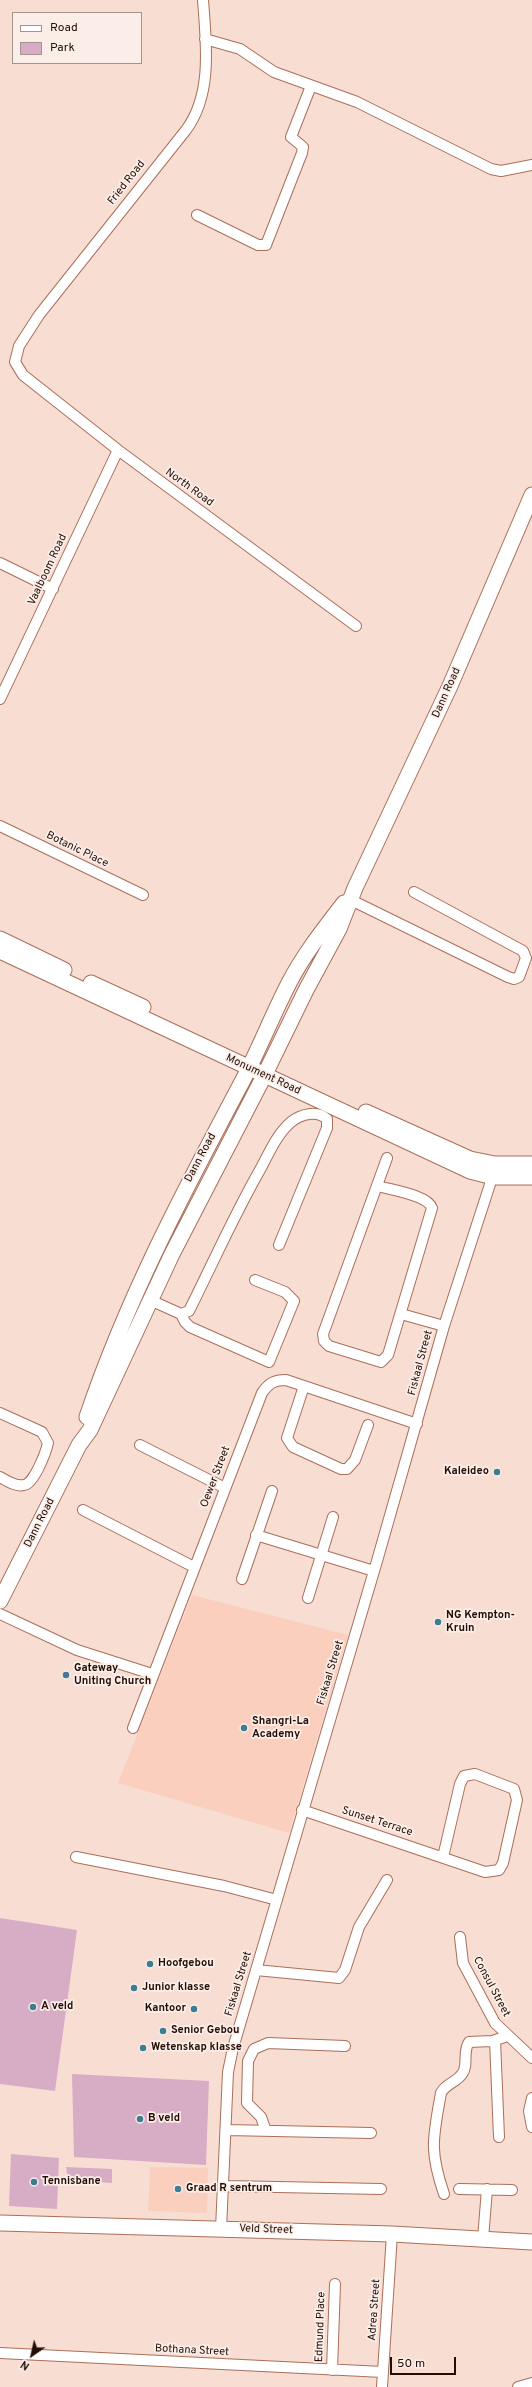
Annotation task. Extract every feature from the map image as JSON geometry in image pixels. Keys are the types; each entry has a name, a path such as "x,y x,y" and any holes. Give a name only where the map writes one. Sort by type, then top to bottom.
{"main road":[{"name":"Dann Road","path":"0,1601 79,1445 92,1427 150,1300 266,1071 353,894 444,700 532,496"},
{"name":"Dann Road","path":"79,1445 106,1360 186,1186 251,1064 303,959 353,894"},
{"name":"Monument Road","path":"0,939 251,1064"},
{"name":"Monument Road","path":"0,951 266,1071 426,1151 470,1171 532,1164"},
{"name":"Monument Road","path":"489,1170 532,1177"},
{"name":"Veld Street","path":"0,2223 392,2234 532,2242"}],"street":[{"name":"Fried Road","path":"15,362 19,346 38,315 194,119 202,95 205,39 203,0"},
{"path":"205,39 240,49 274,72 357,102 491,169 501,170 532,165"},
{"path":"197,215 258,244 266,245 302,153 303,147 292,137 312,86"},
{"name":"North Road","path":"15,362 23,375 118,450 356,626"},
{"name":"Vaalboom Road","path":"0,698 118,450"},
{"path":"0,564 53,589"},
{"name":"Botanic Place","path":"0,826 143,895"},
{"path":"353,894 508,977 519,977 526,958 523,951 414,892"},
{"path":"181,1314 189,1311 241,1203 277,1140 290,1123 300,1116 311,1114 322,1116 327,1119 327,1128 279,1245"},
{"path":"378,1186 420,1198 428,1202 432,1208 388,1355 384,1361 379,1362 333,1347 324,1341 323,1334 387,1158"},
{"name":"Fiskaal Street","path":"221,2229 225,2186 229,2065 302,1810 417,1424 444,1326 484,1201 489,1170"},
{"path":"150,1300 181,1314 185,1322 190,1327 269,1362 294,1301 285,1292 255,1280"},
{"path":"401,1314 444,1326"},
{"name":"Oewer Street","path":"133,1728 152,1674 262,1393 268,1384 276,1380 286,1380 417,1424"},
{"path":"304,1386 287,1438 293,1447 341,1468 347,1469 355,1460 368,1425"},
{"path":"0,1413 42,1432 48,1442 30,1482 23,1486 0,1477"},
{"path":"140,1445 225,1488"},
{"path":"242,1579 272,1491"},
{"path":"83,1510 194,1567"},
{"path":"308,1598 333,1517"},
{"path":"256,1535 374,1571"},
{"path":"0,1614 77,1650 152,1674"},
{"name":"Sunset Terrace","path":"302,1810 485,1872 499,1870 503,1863 516,1805 517,1795 514,1789 475,1774 464,1776 460,1784 443,1857"},
{"path":"76,1857 224,1886 277,1900"},
{"path":"256,1970 340,1978 346,1970 359,1927 386,1880"},
{"name":"Consul Street","path":"460,1937 464,1966 495,2023 532,2058"},
{"path":"444,2194 435,2166 432,2150 441,2093 445,2087 462,2075 465,2068 466,2048 469,2042 495,2040 508,2036"},
{"path":"495,2040 499,2137"},
{"path":"266,2131 261,2117 247,2103 248,2061 254,2049 268,2043 345,2046"},
{"path":"532,2098 529,2111 532,2127"},
{"path":"226,2130 371,2133"},
{"path":"225,2186 381,2189"},
{"path":"459,2189 512,2190"},
{"path":"483,2239 487,2189"},
{"name":"Adrea Street","path":"382,2387 392,2234"},
{"name":"Edmund Place","path":"332,2370 335,2284"},
{"name":"Bothana Street","path":"0,2353 383,2372"},
{"path":"518,2387 532,2383"}],"shaded area":[{"name":"Shangri-La Academy","path":"192,1595 348,1635 289,1833 118,1783"},
{"name":"Graad R sentrum","path":"150,2167 208,2168 207,2213 148,2211"}],"green space":[{"name":"A veld","path":"0,1918 77,1930 55,2091 0,2084"},
{"name":"B veld","path":"72,2074 209,2081 206,2165 74,2157"},
{"name":"Tennisbane","path":"11,2154 59,2158 57,2209 9,2206"},
{"path":"66,2167 112,2169 112,2183 68,2180"}],"place":[{"name":"Kaleideo","path":"497,1472"},
{"name":"NG Kempton- Kruin","path":"438,1622"},
{"name":"Gateway Uniting Church","path":"66,1675"},
{"name":"Shangri-La Academy","path":"244,1728"},
{"name":"Hoofgebou","path":"150,1964"},
{"name":"Junior klasse","path":"134,1988"},
{"name":"A veld","path":"33,2007"},
{"name":"Kantoor","path":"194,2009"},
{"name":"Senior Gebou","path":"163,2031"},
{"name":"Wetenskap klasse","path":"143,2048"},
{"name":"B veld","path":"140,2119"},
{"name":"Tennisbane","path":"34,2182"},
{"name":"Graad R sentrum","path":"178,2189"}]}
